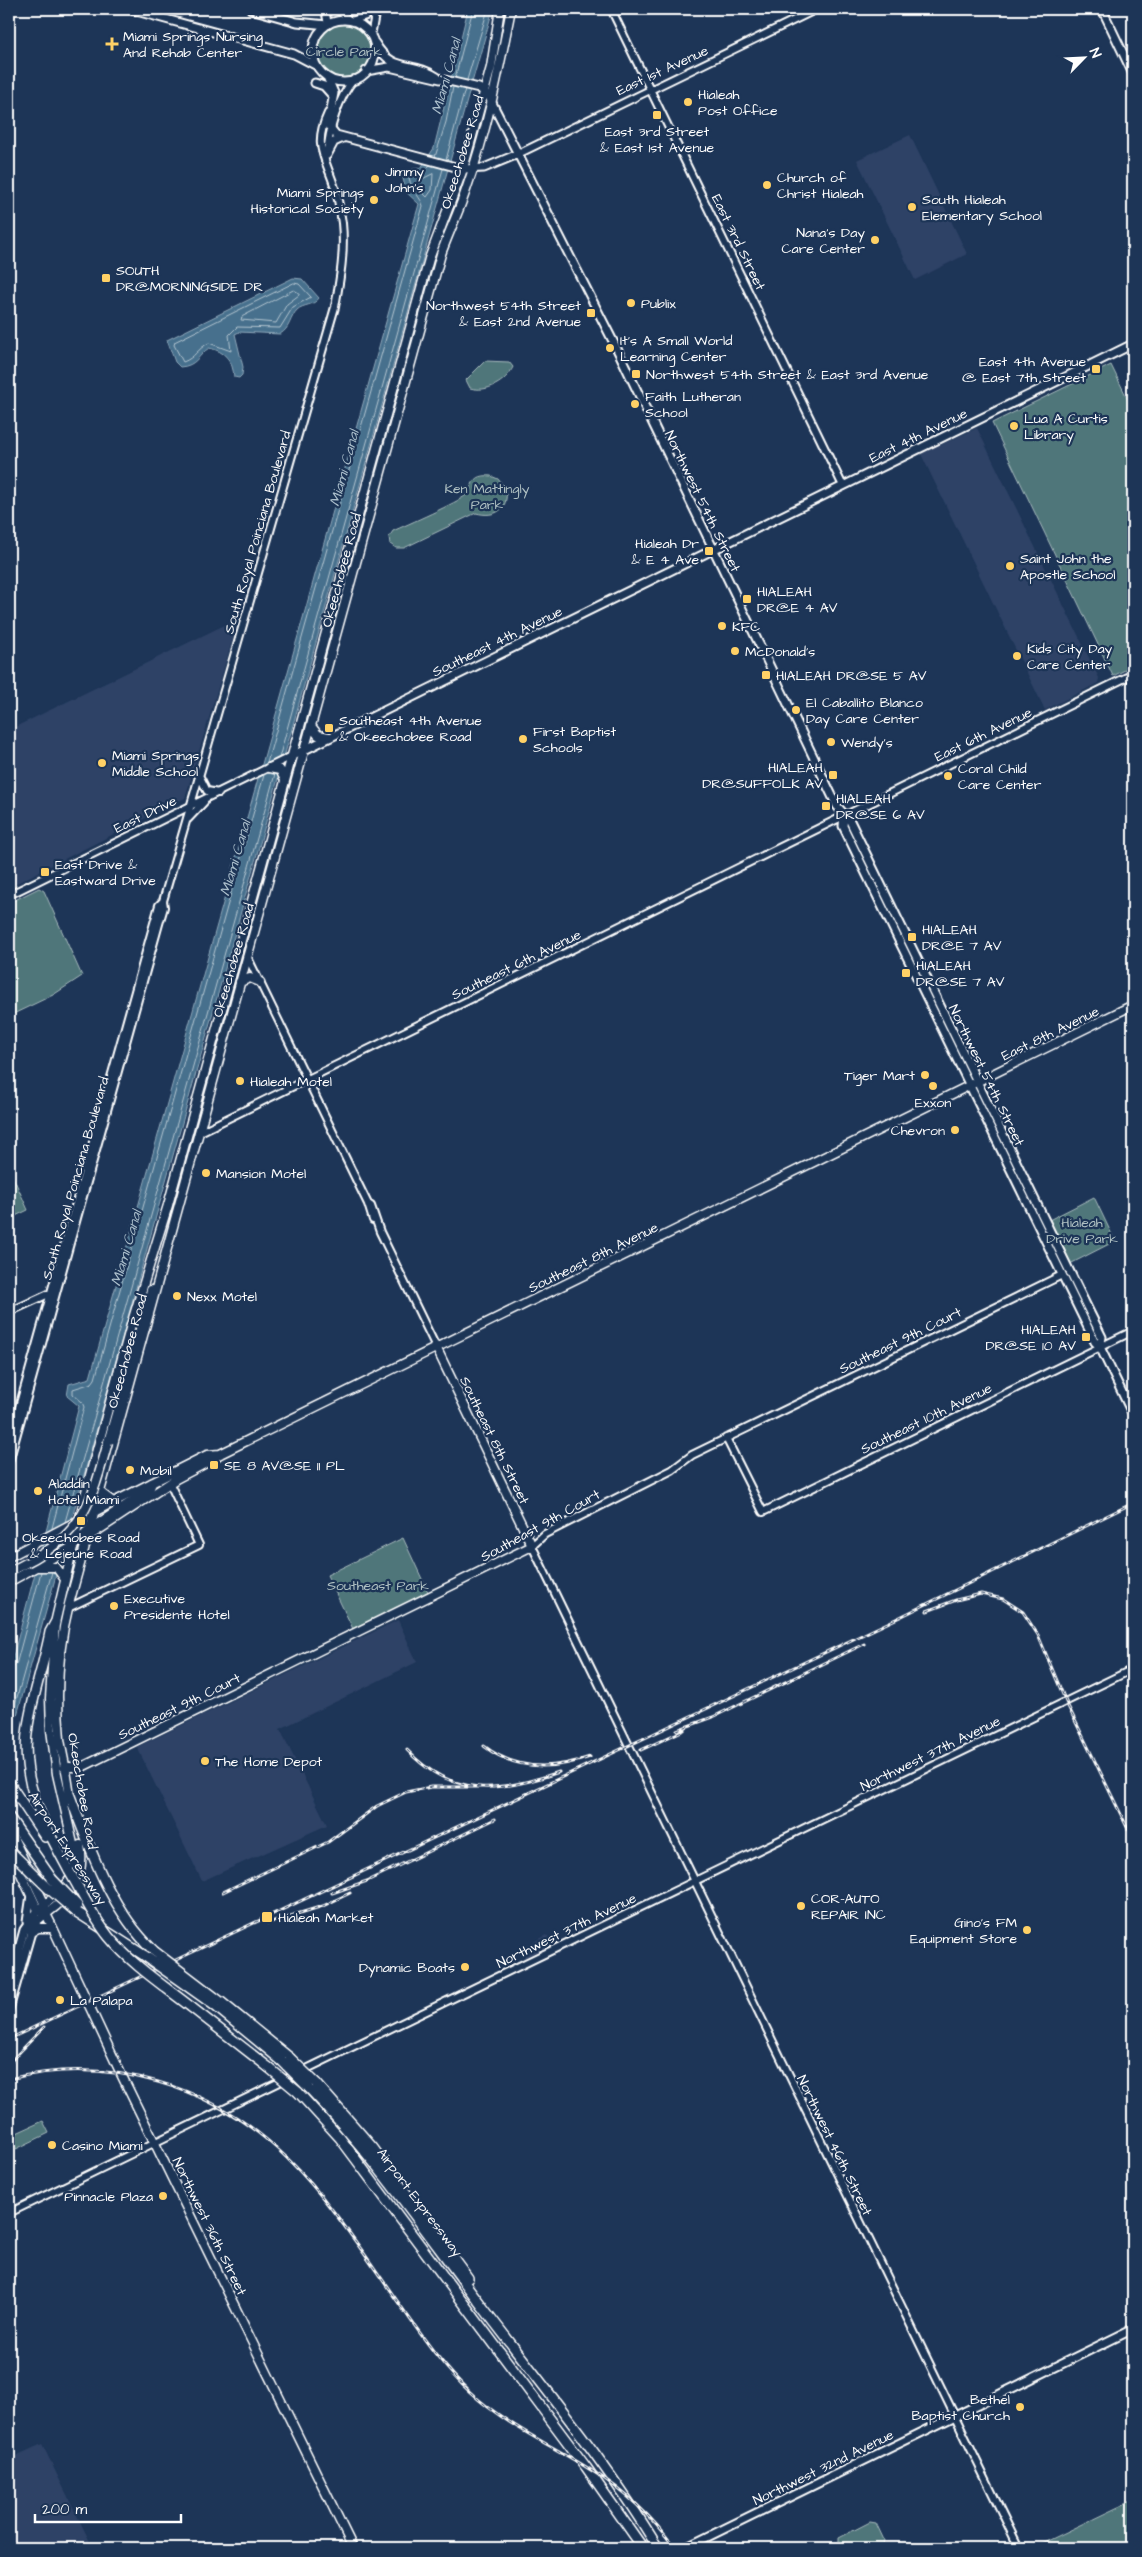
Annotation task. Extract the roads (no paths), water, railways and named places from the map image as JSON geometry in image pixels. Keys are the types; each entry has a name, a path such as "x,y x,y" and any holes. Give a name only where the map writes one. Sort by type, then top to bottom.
{"highway":[{"path":"49,1838 30,1788 26,1744 29,1720 50,1632 55,1623"},
{"name":"Airport Expressway","path":"9,1783 49,1838 103,1928 120,1949 134,1963 298,2092 340,2138 586,2467 644,2548"},
{"path":"70,1796 88,1846 114,1899 132,1927 154,1952 217,2004"},
{"path":"9,1817 52,1879 77,1909"},
{"name":"Airport Expressway","path":"9,1850 48,1888 91,1920 217,2004 286,2060 312,2085 368,2155 511,2343 612,2479 656,2545"}],"main road":[{"path":"129,9 294,54 315,65 328,79 332,86 333,97"},
{"path":"251,9 297,22 328,25 350,20 365,28 388,60 431,72 438,77"},
{"name":"Okeechobee Road","path":"46,1904 59,1894 68,1883 74,1870 76,1857 53,1750 50,1698 55,1623 71,1548 429,259 463,169 484,91 500,9"},
{"name":"Okeechobee Road","path":"42,1912 69,1895 81,1870 80,1848 64,1767 58,1694 68,1608 441,254 473,170 492,102 504,54 511,9"},
{"path":"1102,9 1133,74"},
{"path":"315,65 314,42 318,34 328,25"},
{"path":"366,71 373,60 372,39"},
{"path":"328,79 354,79 366,71 389,67 429,77 438,77 473,86 484,91"},
{"path":"315,83 324,86 333,97"},
{"name":"Northwest 54th Street","path":"484,91 492,102 619,353 844,816 850,821 1102,1337 1100,1347"},
{"name":"South Royal Poinciana Boulevard","path":"328,113 333,97"},
{"path":"328,113 328,125 332,132 343,138 463,169 484,168 518,154"},
{"path":"327,155 334,142 343,138"},
{"name":"East 4th Avenue","path":"713,548 1133,344"},
{"path":"356,522 361,543"},
{"name":"Southeast 4th Avenue","path":"289,758 713,548"},
{"path":"311,726 318,736 329,737"},
{"path":"269,768 282,772 285,780"},
{"name":"Northwest 54th Street","path":"844,816 843,826 1094,1342 1100,1347 1133,1415"},
{"path":"878,898 884,905 901,938 912,949"},
{"path":"243,930 247,956"},
{"path":"240,982 250,978 260,982"},
{"name":"East 8th Avenue","path":"977,1082 1133,1005"},
{"name":"Southeast 8th Avenue","path":"220,1454 977,1082"},
{"path":"1016,1183 1023,1188 1034,1210 1042,1216"},
{"path":"1035,1220 1040,1224 1058,1261 1066,1265"},
{"path":"9,1572 60,1543 80,1521 93,1494 140,1325 173,1225"},
{"name":"Southeast 8th Street","path":"436,1348 532,1546"},
{"path":"10,1555 207,1455 220,1454"},
{"path":"9,1582 71,1548 220,1454"},
{"path":"71,1548 91,1528 149,1490 152,1483"},
{"path":"101,1493 114,1502"},
{"name":"Southeast 9th Court","path":"67,1782 82,1767 532,1546"},
{"path":"34,1569 57,1568 64,1578"},
{"path":"53,1750 64,1767"},
{"name":"Southeast 9th Court","path":"64,1767 82,1767"},
{"name":"Northwest 36th Street","path":"9,1829 46,1904 42,1912"},
{"name":"Northwest 36th Street","path":"9,1850 31,1895 53,1928 155,2143 353,2548"},
{"path":"9,2010 15,1976 28,1928 31,1895"},
{"path":"28,1928 35,1923 42,1912"},
{"path":"28,1928 53,1928"},
{"path":"9,1985 15,1976"},
{"name":"Northwest 32nd Avenue","path":"685,2548 1133,2329"}],"street":[{"path":"325,9 328,25"},
{"path":"338,9 350,20 366,16 375,9"},
{"path":"372,39 375,9"},
{"name":"East 3rd Street","path":"611,9 842,486"},
{"name":"East 1st Avenue","path":"518,154 817,9"},
{"name":"South Royal Poinciana Boulevard","path":"327,168 327,155 342,96 354,79"},
{"name":"South Royal Poinciana Boulevard","path":"9,1462 130,1006 159,905 163,901 200,776 335,307 343,235 336,194 320,149 320,137 328,113"},
{"name":"East 6th Avenue","path":"844,816 1133,674"},
{"name":"East Drive","path":"9,895 289,758"},
{"path":"200,776 204,789 220,793"},
{"path":"186,821 208,798"},
{"name":"Southeast 6th Avenue","path":"198,1133 844,816"},
{"name":"Southeast 8th Street","path":"247,956 368,1204 372,1220 376,1221 436,1348"},
{"name":"Southeast 9th Court","path":"532,1546 545,1534 672,1470 692,1455 1062,1275"},
{"path":"9,1312 53,1292"},
{"name":"South Royal Poinciana Boulevard","path":"9,1444 53,1292"},
{"name":"Southeast 10th Avenue","path":"726,1438 762,1512 1133,1331"},
{"path":"68,1608 199,1545 170,1484"},
{"name":"Southeast 8th Street","path":"532,1546 631,1752"},
{"name":"Northwest 37th Avenue","path":"9,2213 1133,1669"},
{"name":"Northwest 46th Street","path":"631,1752 1018,2548"}],"water":[{"path":"468,9 493,9 9,1744 9,1672 79,1406 67,1396 69,1384 90,1378 419,204 406,192 403,178 408,170 421,168 434,148"},
{"path":"293,278 302,279 319,298 317,301 297,310 286,329 280,334 239,332 235,334 243,367 242,375 239,378 234,377 232,366 224,354 215,349 209,348 190,365 180,367 175,362 167,340"}],"railway":[{"path":"9,2039 900,1617 1133,1503"},
{"path":"927,1611 956,1600 981,1594 1003,1599 1023,1612 1038,1635 1066,1702 1128,1829"},
{"path":"677,1730 713,1717 864,1644"},
{"path":"641,1750 684,1730"},
{"path":"484,1746 509,1760 535,1766 562,1764 590,1757"},
{"path":"407,1750 424,1766 442,1777 460,1784 479,1787 518,1784 559,1772"},
{"path":"223,1892 328,1842 377,1806 406,1792 431,1787 481,1787"},
{"path":"332,1893 367,1881 495,1819"},
{"path":"268,1923 323,1906 350,1893"},
{"path":"9,2063 44,2027"},
{"path":"9,2079 46,2072 65,2071 103,2072 140,2077 201,2098 239,2119 272,2144 302,2173 329,2205 428,2344 470,2392 499,2415 578,2462 617,2488 648,2516 675,2548"}],"place":[{"name":"Miami Springs Nursing And Rehab Center","path":"112,44"},
{"name":"Hialeah Post Office","path":"688,102"},
{"name":"East 3rd Street & East 1st Avenue","path":"657,115"},
{"name":"Jimmy John's","path":"375,179"},
{"name":"Church of Christ Hialeah","path":"767,185"},
{"name":"Miami Springs Historical Society","path":"374,200"},
{"name":"South Hialeah Elementary School","path":"912,207"},
{"name":"Nana's Day Care Center","path":"875,240"},
{"name":"SOUTH DR@MORNINGSIDE DR","path":"106,278"},
{"name":"Publix","path":"631,303"},
{"name":"Northwest 54th Street & East 2nd Avenue","path":"591,313"},
{"name":"It's A Small World Learning Center","path":"610,348"},
{"name":"East 4th Avenue @ East 7th Street","path":"1096,369"},
{"name":"Northwest 54th Street & East 3rd Avenue","path":"636,374"},
{"name":"Faith Lutheran School","path":"635,404"},
{"name":"Lua A Curtis Library","path":"1014,426"},
{"name":"Hialeah Dr & E 4 Ave","path":"709,551"},
{"name":"Saint John the Apostle School","path":"1010,566"},
{"name":"HIALEAH DR@E 4 AV","path":"747,599"},
{"name":"KFC","path":"722,626"},
{"name":"McDonald's","path":"735,651"},
{"name":"Kids City Day Care Center","path":"1017,656"},
{"name":"HIALEAH DR@SE 5 AV","path":"766,675"},
{"name":"El Caballito Blanco Day Care Center","path":"796,710"},
{"name":"Southeast 4th Avenue & Okeechobee Road","path":"329,728"},
{"name":"First Baptist Schools","path":"523,739"},
{"name":"Wendy's","path":"831,742"},
{"name":"Miami Springs Middle School","path":"102,763"},
{"name":"HIALEAH DR@SUFFOLK AV","path":"833,775"},
{"name":"Coral Child Care Center","path":"948,776"},
{"name":"HIALEAH DR@SE 6 AV","path":"826,806"},
{"name":"East Drive & Eastward Drive","path":"45,872"},
{"name":"HIALEAH DR@E 7 AV","path":"912,937"},
{"name":"HIALEAH DR@SE 7 AV","path":"906,973"},
{"name":"Tiger Mart","path":"925,1075"},
{"name":"Hialeah Motel","path":"240,1081"},
{"name":"Exxon","path":"933,1086"},
{"name":"Chevron","path":"955,1130"},
{"name":"Mansion Motel","path":"206,1173"},
{"name":"Nexx Motel","path":"177,1296"},
{"name":"HIALEAH DR@SE 10 AV","path":"1086,1337"},
{"name":"SE 8 AV@SE 11 PL","path":"214,1465"},
{"name":"Mobil","path":"130,1470"},
{"name":"Aladdin Hotel Miami","path":"38,1491"},
{"name":"Okeechobee Road & Lejeune Road","path":"81,1521"},
{"name":"Executive Presidente Hotel","path":"114,1606"},
{"name":"The Home Depot","path":"205,1761"},
{"name":"COR-AUTO REPAIR INC","path":"801,1906"},
{"name":"Hialeah Market","path":"267,1917"},
{"name":"Gino's FM Equipment Store","path":"1027,1930"},
{"name":"Dynamic Boats","path":"465,1967"},
{"name":"La Palapa","path":"60,2000"},
{"name":"Casino Miami","path":"52,2145"},
{"name":"Pinnacle Plaza","path":"163,2196"},
{"name":"Bethel Baptist Church","path":"1020,2407"}],"park label":[{"name":"Circle Park","path":"344,51"},
{"name":"Ken Mattingly Park","path":"487,496"},
{"name":"Hialeah Drive Park","path":"1082,1230"},
{"name":"Southeast Park","path":"378,1585"}],"water label":[{"name":"Miami Canal","path":"446,76"},
{"name":"Miami Canal","path":"344,468"},
{"name":"Miami Canal","path":"235,858"},
{"name":"Miami Canal","path":"126,1248"}]}
